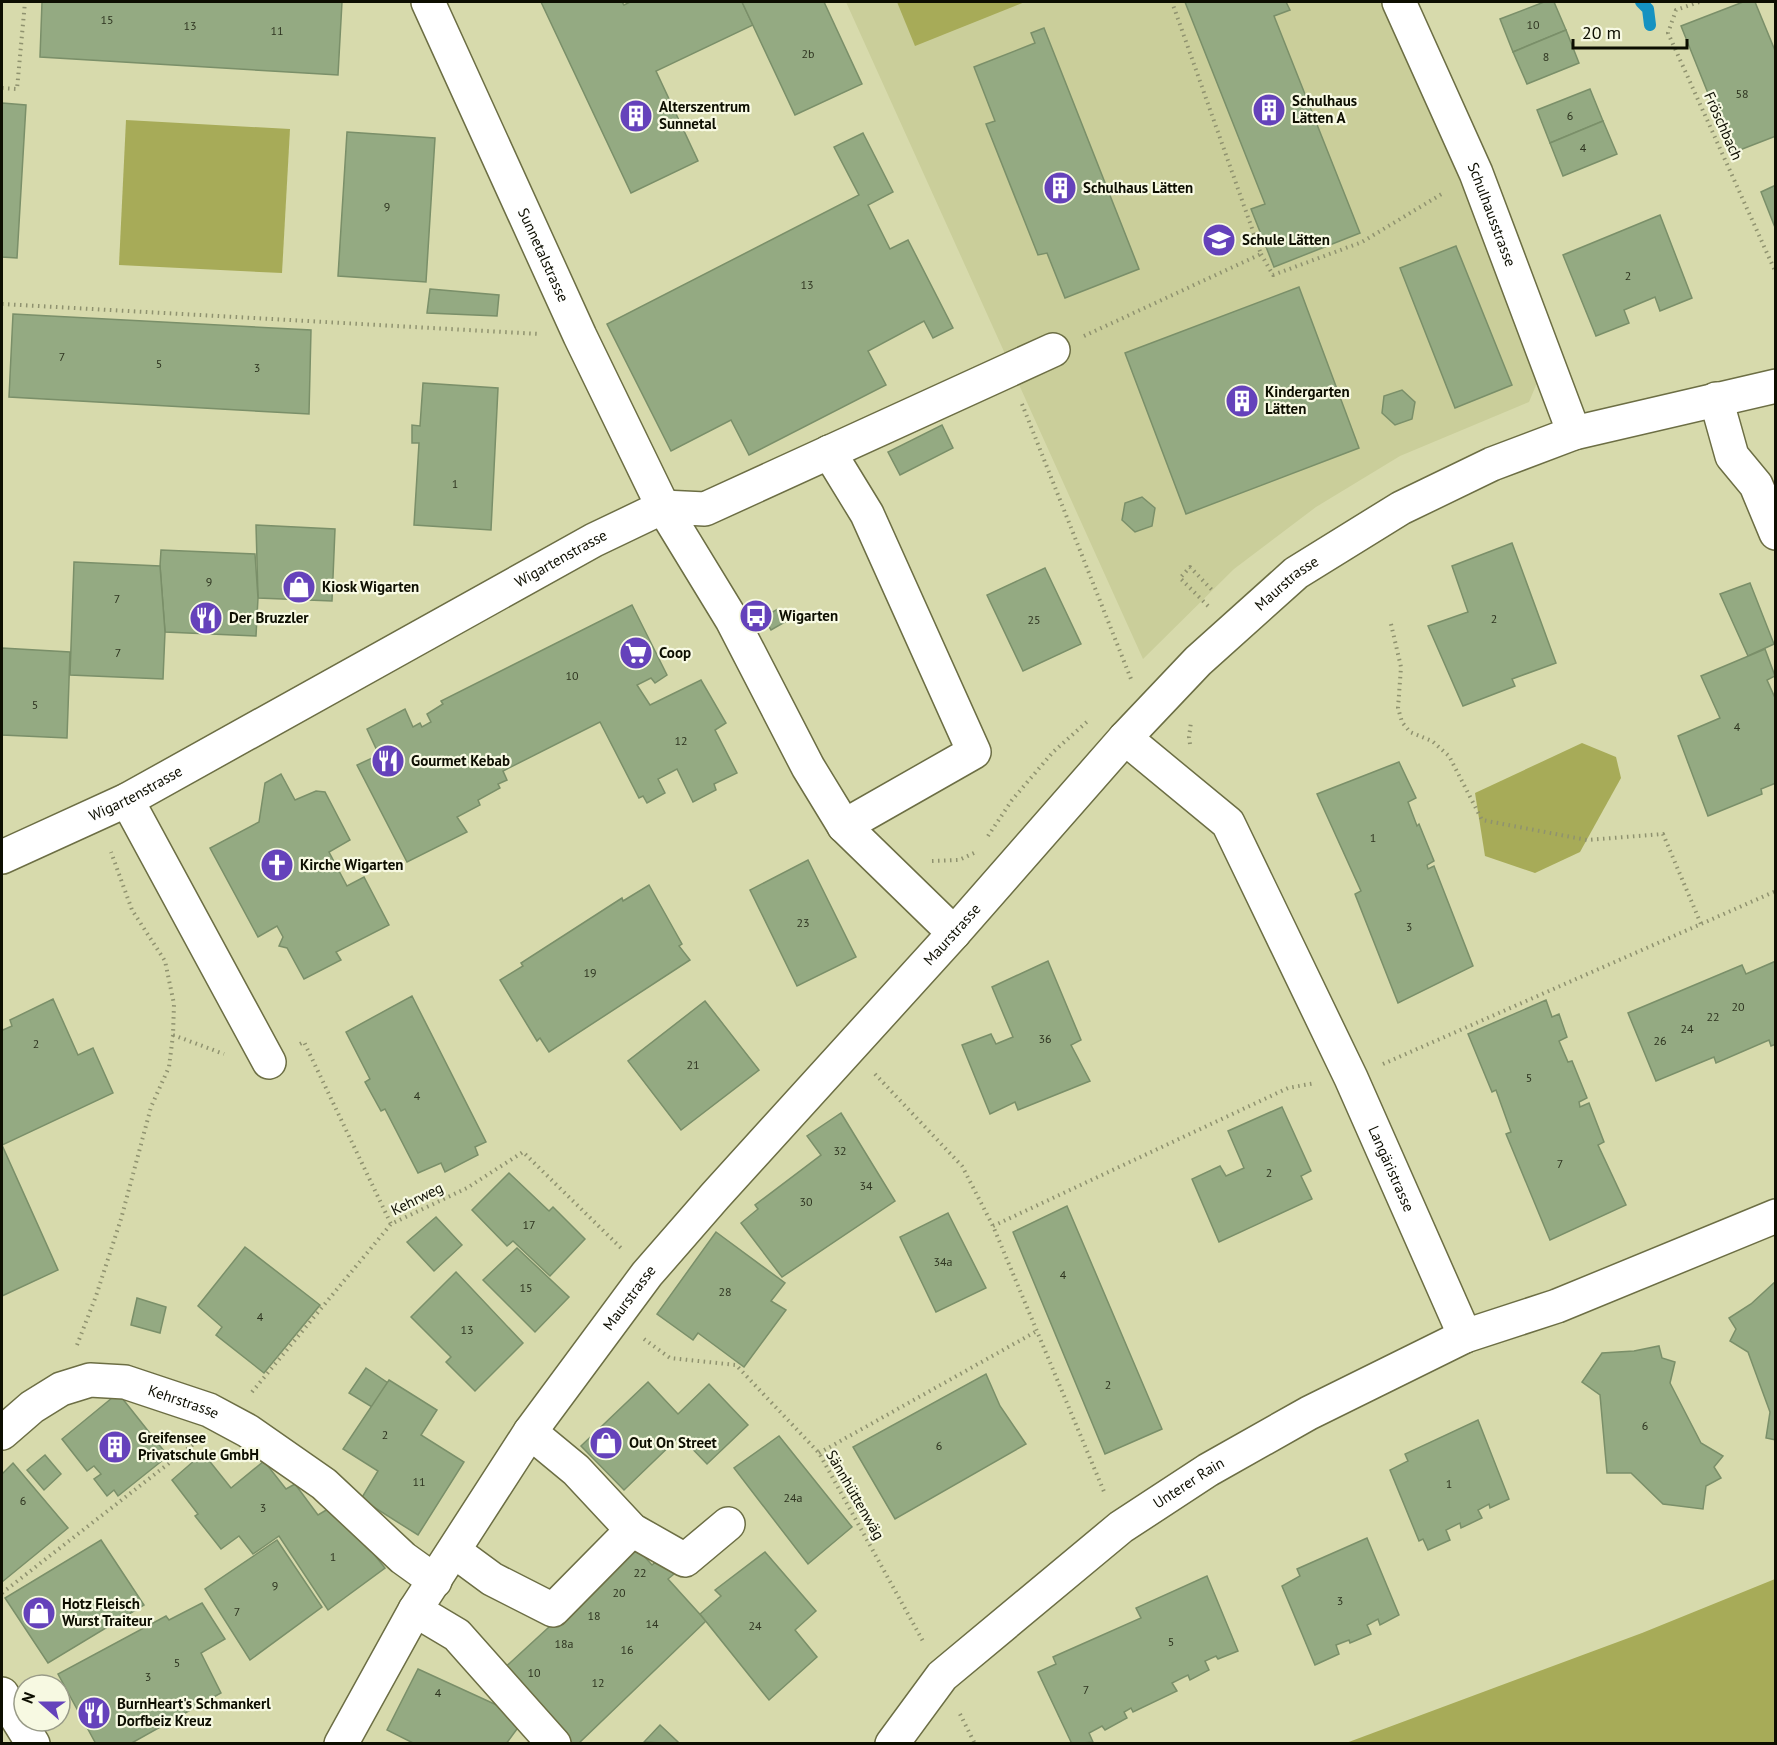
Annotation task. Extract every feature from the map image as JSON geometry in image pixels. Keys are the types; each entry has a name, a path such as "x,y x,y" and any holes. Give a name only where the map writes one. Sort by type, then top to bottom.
{"street":[{"name":"Sunnetalstrasse","path":"428,2 579,336 663,507"},
{"name":"Schulhausstrasse","path":"1399,2 1476,173 1574,432"},
{"path":"663,507 705,509 1053,350"},
{"name":"Maurstrasse","path":"340,1743 415,1610 530,1432 647,1274 954,933 1125,738 1198,661 1296,573 1401,508 1492,464 1574,432 1776,386"},
{"path":"1716,399 1732,456 1756,485 1776,533"},
{"path":"829,453 867,514 974,752 844,826"},
{"path":"663,507 732,620 808,767 844,826 954,933"},
{"name":"Wigartenstrasse","path":"2,857 127,800 594,540 663,507"},
{"name":"Langäristrasse","path":"1125,738 1228,823 1351,1078 1465,1336"},
{"path":"127,800 268,1062"},
{"path":"1465,1336 1557,1306 1776,1216"},
{"name":"Unterer Rain","path":"892,1743 942,1676 1121,1527 1208,1470 1309,1413 1465,1336"},
{"name":"Kehrstrasse","path":"2,1433 32,1407 61,1389 90,1380 125,1382 209,1410 248,1431 324,1484 403,1558 435,1581"},
{"path":"530,1432 576,1470 632,1530 685,1560 728,1524"},
{"path":"454,1551 492,1579 553,1610 632,1530"},
{"path":"415,1610 457,1635 554,1743"},
{"path":"2,1694 33,1743"}],"path":[{"path":"2,88 17,89 25,2"},
{"path":"1172,2 1261,254 1273,275 1362,242 1476,173"},
{"path":"1681,2 1683,7 1699,2"},
{"name":"Fröschbach","path":"1683,7 1676,10 1668,33 1776,273"},
{"path":"1053,350 1261,254"},
{"path":"2,304 579,336"},
{"path":"1009,370 1133,682"},
{"path":"1209,607 1180,578 1190,567 1212,590"},
{"path":"1391,624 1401,667 1398,708 1402,722 1410,732 1432,741 1449,756 1482,820 1587,840 1663,834 1701,924"},
{"path":"61,1389 96,1296 151,1107 169,1067 173,1035 174,1004 165,961 132,910 98,814"},
{"path":"993,1226 1288,1088 1351,1078 1776,891"},
{"path":"268,1062 304,1042 392,1224"},
{"path":"850,1048 962,1166 993,1226 1094,1470"},
{"name":"Kehrweg","path":"2,1593 226,1419 264,1379 392,1224 467,1188 523,1152 647,1274"},
{"name":"Sännhüttenwäg","path":"614,1317 670,1358 736,1365 819,1453 942,1676 975,1743"},
{"path":"819,1453 1036,1330"}],"shaded area":[{"name":"Schule Lätten","path":"846,2 1389,2 1539,378 1529,402 1400,456 1316,507 1234,569 1143,659"},
{"path":"897,2 1025,2 915,46"},
{"path":"126,120 290,129 282,273 119,265"},
{"path":"1582,743 1616,757 1621,778 1580,852 1535,873 1485,856 1475,793"},
{"path":"1775,1579 1775,1743 1346,1743 1642,1633"}],"building":[{"path":"42,2 342,2 338,75 40,57"},
{"name":"Alterszentrum Sunnetal","path":"541,2 622,2 624,5 630,2 742,2 753,25 656,71 698,161 631,193"},
{"path":"742,2 824,2 862,84 795,115"},
{"name":"Schulhaus Lätten A","path":"1185,2 1286,2 1290,10 1274,16 1360,233 1274,267 1251,209 1265,204"},
{"path":"1544,2 1554,2 1566,30 1513,52 1500,19"},
{"path":"1743,2 1755,2 1776,53 1776,136 1732,153 1681,26"},
{"name":"Schulhaus Lätten","path":"1044,28 1139,269 1065,298 1047,253 1038,255 986,124 995,121 974,67 1035,43 1031,33"},
{"path":"1566,30 1579,63 1527,84 1513,52"},
{"path":"1590,89 1603,121 1550,143 1537,110"},
{"path":"2,103 26,105 17,258 2,257"},
{"path":"1603,121 1617,154 1563,176 1550,143"},
{"path":"347,132 435,138 426,282 338,276"},
{"path":"863,133 893,192 868,205 890,249 908,240 953,328 933,338 924,321 868,351 886,385 749,455 731,420 671,451 607,324 859,195 834,147"},
{"path":"1776,185 1776,230 1761,192"},
{"path":"1660,215 1692,298 1660,311 1655,297 1624,310 1629,323 1596,336 1563,255"},
{"path":"1456,246 1512,385 1455,408 1400,268"},
{"name":"Kindergarten Lätten","path":"1299,287 1359,448 1186,514 1125,353"},
{"path":"430,289 499,295 497,316 427,313"},
{"path":"13,314 311,330 309,414 9,397"},
{"path":"423,383 498,388 491,530 414,525 419,443 412,443 412,425 420,426"},
{"path":"1402,390 1415,402 1412,419 1395,425 1382,413 1384,396"},
{"path":"942,425 953,448 900,475 888,452"},
{"path":"1142,497 1155,508 1152,526 1135,532 1122,520 1125,503"},
{"path":"256,525 335,529 332,601 258,598"},
{"path":"1512,543 1556,663 1512,679 1515,686 1463,706 1428,626 1468,612 1452,566"},
{"path":"161,550 255,554 258,598 256,636 165,632"},
{"path":"74,562 160,566 165,632 163,679 70,675"},
{"path":"1045,568 1081,644 1023,671 987,595"},
{"path":"1750,583 1774,644 1748,656 1720,594"},
{"path":"632,605 667,675 655,683 651,678 637,685 650,705 701,680 726,723 715,730 737,773 714,784 716,790 693,802 677,769 658,779 665,793 647,803 643,796 639,798 600,722 503,771 507,780 498,784 500,788 478,800 480,805 457,817 467,832 407,862 357,765 379,755 367,729 405,709 413,727 420,723 422,727 431,722 427,714 443,704 441,701"},
{"path":"778,609 785,622 771,630 763,617"},
{"path":"2,648 70,652 67,738 2,735"},
{"path":"1765,649 1775,676 1767,680 1776,700 1776,783 1761,789 1762,794 1708,816 1678,736 1720,718 1701,676"},
{"path":"1399,762 1416,798 1408,802 1434,861 1427,865 1428,869 1434,866 1473,966 1398,1003 1355,894 1361,891 1317,794"},
{"name":"Kirche Wigarten","path":"281,774 295,800 316,791 325,792 350,840 329,852 347,886 364,877 389,925 336,952 341,960 304,979 287,948 279,946 283,937 277,926 258,937 210,848 259,822 265,783"},
{"path":"808,860 856,957 797,986 750,890"},
{"path":"649,885 682,944 679,946 690,960 549,1052 540,1038 537,1041 500,980 523,966 521,963 622,898 623,901"},
{"path":"1048,961 1081,1040 1071,1045 1090,1081 1018,1110 1015,1102 990,1114 962,1045 991,1034 996,1044 1013,1037 992,987"},
{"path":"1776,961 1776,1044 1771,1046 1769,1040 1716,1063 1714,1057 1656,1081 1628,1013 1742,965 1746,974"},
{"path":"412,996 486,1142 475,1147 478,1155 445,1172 441,1163 418,1173 385,1109 381,1111 365,1082 370,1079 346,1032"},
{"path":"53,999 78,1055 93,1048 113,1093 2,1145 2,1028 3,1030 12,1026 10,1020"},
{"path":"1546,1000 1552,1017 1559,1014 1567,1037 1559,1041 1568,1062 1572,1061 1587,1098 1579,1102 1580,1107 1589,1103 1604,1142 1598,1145 1626,1205 1550,1240 1506,1134 1511,1132 1496,1090 1492,1092 1468,1034"},
{"path":"705,1001 759,1070 681,1130 628,1061"},
{"path":"1282,1107 1311,1171 1301,1176 1312,1199 1219,1242 1192,1179 1220,1166 1226,1176 1244,1168 1228,1131"},
{"path":"841,1113 895,1201 782,1277 741,1223 758,1209 755,1205 821,1155 807,1136"},
{"path":"2,1145 58,1270 2,1296"},
{"path":"509,1173 549,1211 553,1207 585,1239 550,1276 513,1241 507,1246 472,1210"},
{"path":"1067,1206 1162,1429 1105,1454 1013,1232"},
{"path":"948,1213 986,1288 936,1312 900,1237"},
{"path":"436,1217 462,1245 434,1271 407,1242"},
{"path":"716,1232 785,1283 771,1301 786,1310 744,1367 698,1333 693,1340 657,1314"},
{"path":"245,1247 320,1305 264,1373 216,1335 222,1327 198,1306"},
{"path":"517,1248 569,1297 535,1332 483,1280"},
{"path":"456,1272 523,1343 475,1391 446,1362 451,1357 411,1317"},
{"path":"1776,1281 1776,1440 1766,1438 1770,1412 1748,1352 1730,1341 1736,1329 1729,1318 1751,1304"},
{"path":"137,1298 166,1307 160,1333 131,1325"},
{"path":"1659,1346 1662,1358 1675,1362 1670,1383 1701,1443 1723,1456 1714,1467 1721,1478 1706,1486 1703,1509 1663,1504 1631,1473 1607,1473 1600,1395 1582,1382 1602,1353 1634,1351"},
{"path":"366,1368 388,1383 372,1407 349,1393"},
{"path":"986,1374 1000,1406 1026,1444 895,1519 853,1447"},
{"path":"389,1380 437,1410 421,1435 464,1462 418,1535 361,1499 378,1471 343,1449"},
{"path":"648,1382 678,1414 709,1384 748,1425 707,1464 680,1436 624,1490 581,1446"},
{"name":"Greifensee Privatschule GmbH","path":"118,1393 168,1456 118,1496 114,1490 107,1496 94,1479 101,1474 94,1466 87,1471 62,1439"},
{"path":"1478,1420 1509,1499 1490,1508 1489,1504 1478,1510 1482,1518 1461,1528 1460,1523 1446,1530 1450,1540 1428,1550 1423,1539 1419,1541 1390,1470 1408,1461 1405,1454"},
{"path":"779,1436 852,1527 808,1564 734,1468"},
{"path":"203,1453 231,1488 264,1461 286,1489 295,1484 318,1515 328,1509 349,1523 385,1568 328,1610 279,1536 253,1554 239,1536 221,1549 195,1516 198,1514 172,1480"},
{"path":"45,1455 61,1474 44,1490 27,1470"},
{"path":"13,1463 68,1528 2,1582 2,1474"},
{"path":"1367,1538 1399,1615 1380,1625 1378,1619 1367,1625 1371,1634 1350,1643 1349,1640 1336,1645 1339,1654 1315,1665 1282,1586 1300,1576 1297,1569"},
{"path":"101,1540 144,1605 48,1663 5,1598"},
{"path":"277,1540 322,1607 250,1660 205,1589"},
{"path":"636,1547 652,1565 660,1558 674,1574 668,1579 706,1621 578,1744 568,1744 500,1672"},
{"path":"765,1552 816,1611 795,1630 817,1657 769,1700 700,1614 721,1596 715,1590"},
{"path":"1207,1576 1238,1651 1218,1659 1216,1656 1205,1661 1209,1670 1190,1680 1188,1675 1172,1683 1177,1691 1133,1712 1131,1708 1124,1712 1127,1718 1105,1730 1102,1726 1089,1733 1093,1742 1072,1744 1038,1672 1056,1664 1053,1657 1141,1618 1136,1608"},
{"path":"202,1603 225,1639 201,1653 221,1693 130,1744 96,1744 72,1700 72,1673 60,1673 166,1616 169,1620"},
{"path":"418,1669 525,1718 506,1744 415,1744 387,1730"},
{"path":"660,1725 678,1742 677,1744 644,1742"}],"waterway":[{"name":"Fröschbach","path":"1641,2 1648,9 1650,25"}],"place":[{"name":"Schulhaus Lätten A","path":"1269,110"},
{"name":"Alterszentrum Sunnetal","path":"636,116"},
{"name":"Schulhaus Lätten","path":"1060,188"},
{"name":"Schule Lätten","path":"1219,240"},
{"name":"Kindergarten Lätten","path":"1242,401"},
{"name":"Kiosk Wigarten","path":"299,587"},
{"name":"Wigarten","path":"756,616"},
{"name":"Der Bruzzler","path":"206,618"},
{"name":"Coop","path":"636,653"},
{"name":"Gourmet Kebab","path":"388,761"},
{"name":"Kirche Wigarten","path":"277,865"},
{"name":"Out On Street","path":"606,1443"},
{"name":"Greifensee Privatschule GmbH","path":"115,1447"},
{"name":"Hotz Fleisch Wurst Traiteur","path":"39,1613"},
{"name":"BurnHeart's Schmankerl Dorfbeiz Kreuz","path":"94,1713"}]}
